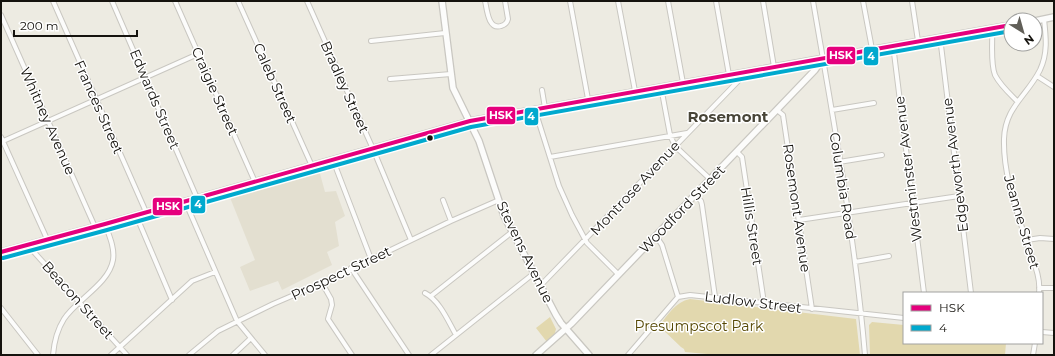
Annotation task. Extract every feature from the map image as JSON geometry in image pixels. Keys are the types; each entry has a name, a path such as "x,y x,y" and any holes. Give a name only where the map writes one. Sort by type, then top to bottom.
{"main road":[{"name":"Stevens Avenue","path":"442,1 453,88 479,141 498,200 533,274 556,315 589,355"},
{"path":"1044,19 1054,17"},
{"path":"1,252 95,227 470,121 1003,26"},
{"name":"Woodford Street","path":"536,355 566,329 656,236 815,70 823,58"}],"street":[{"name":"Frances Street","path":"53,1 146,212"},
{"name":"Edwards Street","path":"112,1 197,198"},
{"name":"Craigie Street","path":"175,1 255,182"},
{"name":"Caleb Street","path":"238,1 312,166"},
{"name":"Bradley Street","path":"306,1 373,149 411,240"},
{"path":"485,1 491,22 499,27 505,25 508,19 505,1"},
{"path":"570,1 588,99"},
{"path":"618,1 635,91"},
{"path":"668,1 682,83"},
{"path":"716,1 729,75"},
{"path":"763,1 774,67"},
{"name":"Columbia Road","path":"813,1 848,212 862,315 865,355"},
{"path":"863,1 872,49"},
{"path":"912,1 918,41"},
{"name":"Whitney Avenue","path":"1,15 95,227"},
{"name":"Jeanne Street","path":"1039,292 1036,270 1011,189 1004,145 1007,120 1017,102 1036,76 1043,62 1046,47 1044,19"},
{"path":"992,28 994,71 998,80 1017,102"},
{"path":"371,41 445,33"},
{"name":"Edgeworth Avenue","path":"940,37 971,292"},
{"name":"Westminster Avenue","path":"893,45 924,292"},
{"path":"47,239 2,140 198,54"},
{"name":"Montrose Avenue","path":"540,286 747,72"},
{"path":"390,79 451,74"},
{"path":"1036,76 1054,87"},
{"path":"661,87 670,135 675,146 710,179"},
{"path":"542,90 545,108"},
{"path":"832,110 874,103"},
{"path":"536,110 565,200 585,241 618,274"},
{"name":"Rosemont Avenue","path":"777,110 783,115 812,309"},
{"path":"550,157 687,133"},
{"name":"Hillis Street","path":"737,152 742,157 764,303"},
{"path":"839,162 882,155"},
{"path":"333,160 371,259"},
{"path":"695,195 701,201 702,205 715,297"},
{"path":"799,220 959,196"},
{"path":"443,200 451,221"},
{"name":"Prospect Street","path":"189,355 214,333 237,321 322,283 498,200"},
{"path":"185,201 237,321 265,355"},
{"path":"136,215 172,300"},
{"path":"53,355 55,341 60,326 68,313 102,280 111,268 113,252 105,224"},
{"path":"431,296 512,232"},
{"path":"628,355 678,297 662,245 656,236"},
{"path":"1027,240 1040,238 1054,239"},
{"name":"Beacon Street","path":"30,244 33,251 127,355"},
{"path":"855,262 889,256"},
{"path":"351,268 409,355"},
{"path":"111,355 192,282 215,272"},
{"path":"430,355 533,274"},
{"path":"322,283 331,299 332,304 328,319 352,355"},
{"path":"1039,288 1054,288"},
{"path":"425,293 431,296 456,335"},
{"name":"Ludlow Street","path":"678,297 690,295 715,297 862,315 903,318"},
{"path":"1,308 38,355"},
{"path":"1043,332 1054,333"},
{"path":"232,355 251,338"},
{"path":"1033,355 1035,344"}],"shaded area":[{"path":"319,170 325,192 336,191 345,216 335,222 339,246 327,252 332,265 282,290 278,281 250,291 240,267 255,260 229,195"}],"green space":[{"name":"Presumpscot Park","path":"690,299 856,319 860,355 718,355 685,352 684,349 659,326 676,306"},
{"path":"550,317 556,329 554,336 547,342 536,328"},
{"path":"872,322 903,325 903,344 1006,344 1005,355 870,355 869,325"}],"transit line":[{"name":"HSK","path":"1,252 470,121 1003,26"},
{"name":"4","path":"3,258 471,127 1003,32"}],"district":[{"name":"Rosemont","path":"728,116"}]}
